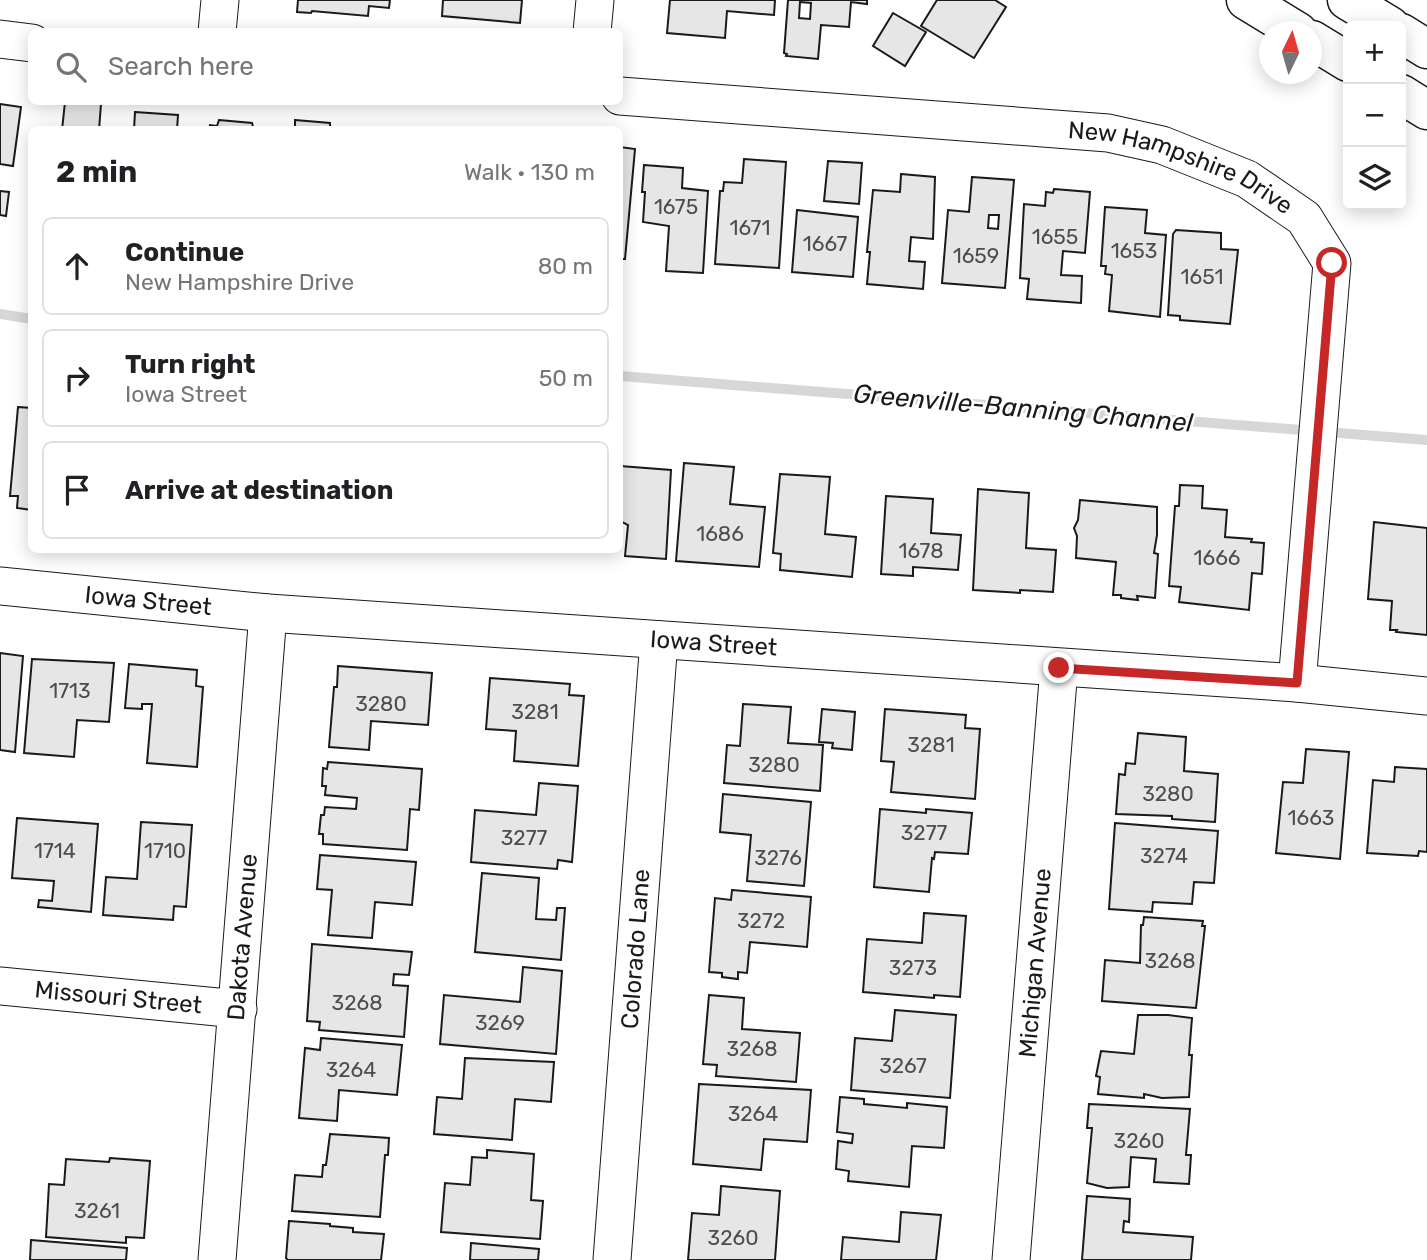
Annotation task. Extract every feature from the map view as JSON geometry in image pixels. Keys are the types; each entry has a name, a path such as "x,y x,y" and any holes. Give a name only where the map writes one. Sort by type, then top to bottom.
{"highway":[{"path":"1246,0 1280,21"},
{"path":"1347,0 1382,21"},
{"path":"1406,36 1427,49"},
{"path":"1322,47 1343,59"},
{"path":"1406,97 1427,110"}],"street":[{"path":"217,28 220,0"},
{"path":"592,28 595,0"},
{"path":"0,39 28,42"},
{"name":"New Hampshire Drive","path":"623,96 1108,132 1162,145 1247,179 1304,218 1332,263 1297,683"},
{"name":"Iowa Street","path":"0,586 268,613 1297,683 1427,696"},
{"name":"Dakota Avenue","path":"217,1260 268,613"},
{"name":"Colorado Lane","path":"612,1260 659,640"},
{"name":"Michigan Avenue","path":"1011,1260 1059,668"},
{"name":"Missouri Street","path":"0,986 238,1009"}],"building":[{"path":"298,0 390,0 389,8 369,6 368,16 297,12"},
{"path":"443,0 522,0 520,23 442,16"},
{"path":"670,0 775,0 774,15 727,11 725,38 667,33"},
{"path":"788,0 867,0 867,4 851,2 849,27 821,25 818,59 786,56 784,53","holes":["800,2 811,3 810,19 799,18"]},
{"path":"937,0 995,0 1006,7 974,58 921,26"},
{"path":"893,13 926,32 905,66 873,46"},
{"path":"0,104 21,107 13,166 0,164"},
{"path":"65,105 101,105 99,126 62,126"},
{"path":"135,112 178,115 177,126 134,126"},
{"path":"219,120 252,123 253,126 217,126"},
{"path":"295,120 330,123 330,126 295,126"},
{"path":"623,147 635,149 623,259"},
{"path":"744,159 786,162 779,268 715,264 720,191 723,191 724,182 742,183"},
{"path":"828,161 862,163 859,204 824,201"},
{"path":"644,165 683,168 682,188 708,191 703,273 666,271 669,226 643,222"},
{"path":"901,174 935,177 933,239 911,237 909,261 925,262 923,289 867,284 873,190 900,192"},
{"path":"972,177 1014,180 1005,288 942,283 948,210 969,212","holes":["989,215 999,215 998,229 988,228"]},
{"path":"1054,189 1090,192 1085,253 1063,251 1061,275 1082,276 1081,303 1027,299 1029,279 1020,278 1024,204 1045,206 1046,192 1053,193"},
{"path":"0,191 9,192 6,216 0,215"},
{"path":"1105,207 1147,210 1145,233 1166,235 1160,317 1109,311 1112,275 1105,274 1106,266 1101,266"},
{"path":"797,210 858,217 853,277 792,272"},
{"path":"1176,230 1221,233 1221,249 1238,250 1230,324 1180,320 1180,316 1168,315 1173,234"},
{"path":"18,407 28,408 28,509 17,508 18,496 10,496"},
{"path":"684,463 734,467 730,504 765,507 759,567 676,561"},
{"path":"623,466 671,470 666,559 625,556 628,525 623,522"},
{"path":"780,474 830,477 825,534 856,537 852,577 780,570 781,554 773,553"},
{"path":"1180,485 1203,486 1202,508 1227,510 1225,537 1252,539 1251,542 1264,543 1262,574 1252,573 1249,610 1179,602 1181,587 1169,586 1175,506 1179,506"},
{"path":"978,489 1029,493 1026,548 1056,550 1053,592 973,590"},
{"path":"886,496 933,499 931,533 961,535 958,570 913,567 913,576 881,574"},
{"path":"1080,500 1157,507 1155,598 1137,596 1138,600 1113,595 1116,562 1076,558 1077,536 1074,528 1078,520"},
{"path":"1374,522 1427,528 1427,635 1390,630 1392,601 1368,599"},
{"path":"0,653 23,656 15,752 0,750"},
{"path":"32,659 114,663 109,722 77,720 74,757 24,753"},
{"path":"129,664 197,670 196,686 203,687 197,767 147,763 152,704 142,704 142,709 125,708"},
{"path":"338,666 432,673 428,725 371,721 369,750 329,747"},
{"path":"490,678 570,684 569,695 584,696 578,766 514,761 516,731 486,729"},
{"path":"743,704 791,707 788,743 823,745 820,791 724,783 727,745 740,746"},
{"path":"822,709 855,712 852,750 832,748 833,743 819,742"},
{"path":"885,709 966,715 965,728 980,729 975,799 891,792 894,762 881,761"},
{"path":"1138,733 1186,737 1184,771 1218,774 1215,822 1172,819 1172,816 1116,814 1119,774 1125,775 1126,763 1135,764"},
{"path":"1306,749 1349,752 1340,859 1276,853 1283,782 1303,783"},
{"path":"328,762 422,769 419,810 410,809 407,850 323,844 323,834 319,834 321,815 324,815 325,807 356,809 357,798 325,795 326,786 322,786 323,768 327,769"},
{"path":"1395,767 1427,769 1427,852 1419,851 1418,856 1367,853 1373,780 1394,782"},
{"path":"539,783 578,786 572,862 558,860 557,869 471,862 475,810 536,815"},
{"path":"723,794 811,802 804,886 747,881 751,835 720,832"},
{"path":"880,809 972,813 968,854 935,852 929,892 874,887"},
{"path":"17,818 98,824 91,912 38,907 39,900 52,901 54,881 12,878"},
{"path":"141,822 192,825 186,907 174,906 173,920 103,915 106,877 137,879"},
{"path":"1115,823 1218,831 1214,883 1194,882 1192,904 1153,902 1152,912 1109,909"},
{"path":"320,855 416,862 412,905 375,902 372,938 328,935 332,890 317,889"},
{"path":"482,873 539,878 536,919 556,920 557,908 565,908 561,960 475,952"},
{"path":"732,890 811,897 807,947 750,942 747,973 738,972 738,979 709,972 715,898 731,900"},
{"path":"924,913 966,916 960,997 934,995 934,998 863,992 867,939 922,943"},
{"path":"1144,917 1203,921 1202,926 1205,926 1196,1008 1102,1001 1105,960 1140,963 1141,925"},
{"path":"312,944 412,952 409,975 394,974 393,985 408,986 404,1037 319,1030 320,1022 307,1021"},
{"path":"523,967 562,971 556,1054 440,1044 444,995 520,1002"},
{"path":"709,995 744,998 742,1029 800,1033 796,1082 716,1076 717,1065 703,1064"},
{"path":"895,1010 956,1015 950,1098 851,1090 855,1038 892,1041"},
{"path":"1138,1015 1192,1018 1189,1097 1162,1098 1144,1094 1144,1098 1098,1094 1100,1077 1096,1076 1101,1051 1134,1054"},
{"path":"321,1038 402,1045 397,1095 339,1090 337,1121 299,1118 305,1048 320,1050"},
{"path":"465,1058 554,1062 551,1102 515,1099 512,1140 434,1134 437,1097 462,1099"},
{"path":"699,1084 811,1090 807,1142 764,1139 761,1170 693,1164"},
{"path":"840,1097 864,1099 864,1104 907,1108 907,1103 947,1107 944,1148 912,1146 909,1187 848,1181 849,1171 836,1169 838,1141 852,1143 853,1134 837,1132"},
{"path":"1089,1104 1190,1109 1186,1155 1191,1155 1189,1184 1154,1182 1156,1159 1131,1157 1129,1187 1107,1188 1087,1183 1092,1128 1087,1128"},
{"path":"330,1134 389,1138 380,1217 292,1211 295,1175 322,1177"},
{"path":"487,1150 534,1154 531,1200 543,1201 540,1239 441,1232 445,1183 470,1185 472,1157 487,1158"},
{"path":"110,1158 150,1161 144,1238 126,1237 126,1243 46,1237 49,1184 64,1185 66,1159 109,1162"},
{"path":"721,1186 780,1191 775,1260 688,1260 692,1213 719,1215"},
{"path":"1087,1196 1130,1199 1129,1222 1124,1221 1123,1232 1193,1237 1191,1260 1082,1260"},
{"path":"901,1212 941,1215 936,1260 841,1260 843,1237 899,1242"},
{"path":"289,1221 330,1224 353,1228 353,1232 384,1234 381,1260 288,1260"},
{"path":"31,1240 127,1248 126,1260 30,1260"},
{"path":"471,1243 539,1249 538,1260 470,1260"}],"waterway":[{"name":"Greenville-Banning Channel","path":"0,314 28,318"},
{"name":"Greenville-Banning Channel","path":"623,376 1427,440"}],"route":[{"path":"1059,668 1297,683 1332,263"}]}
